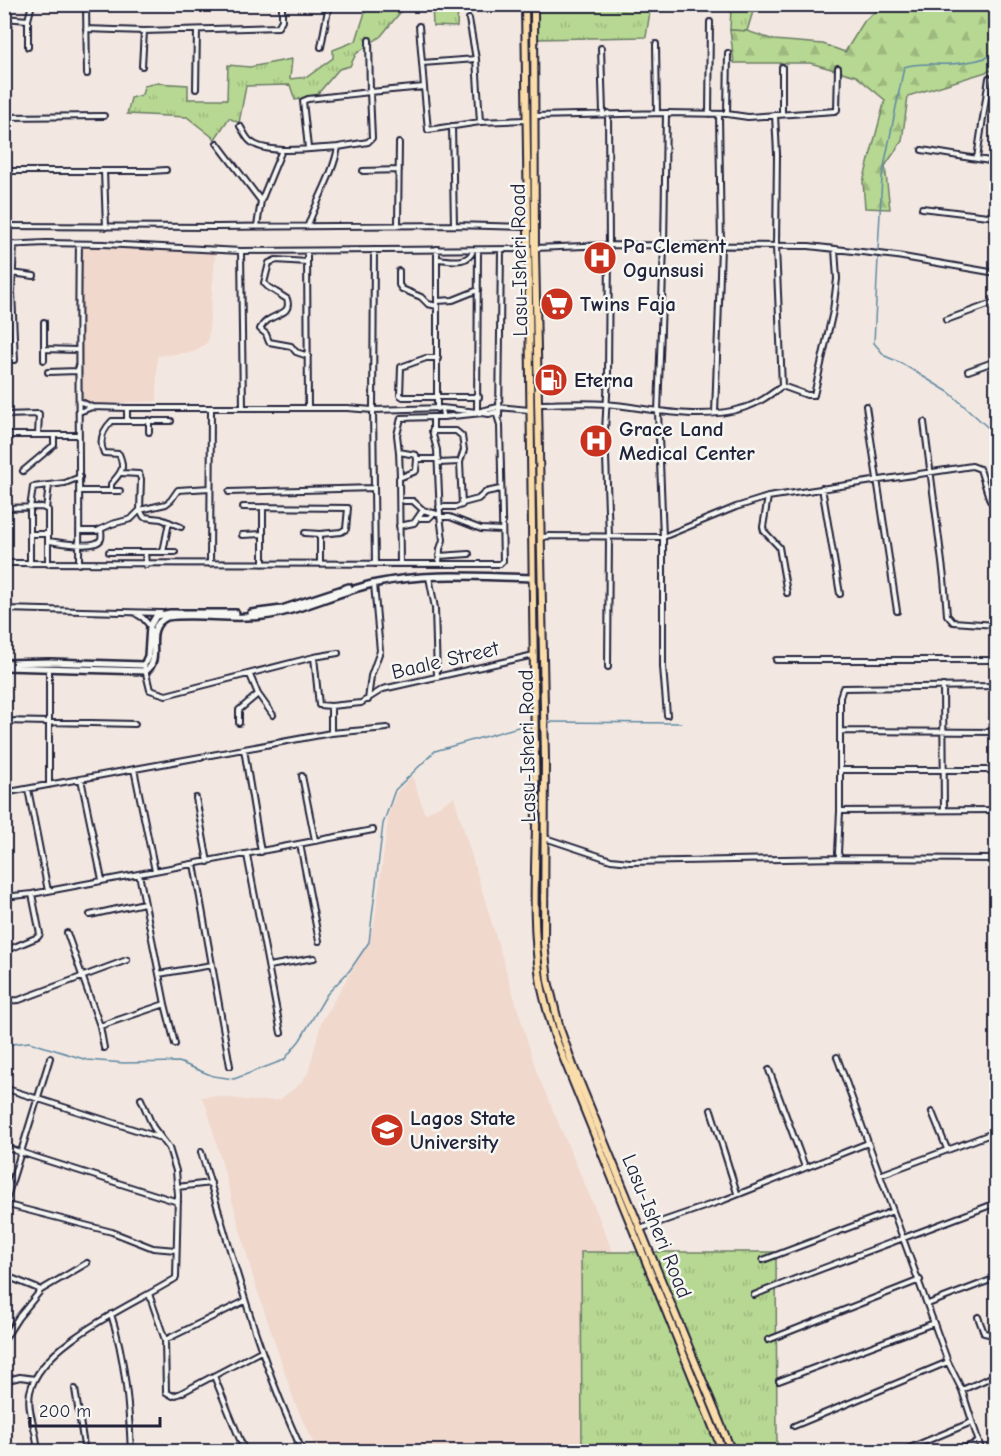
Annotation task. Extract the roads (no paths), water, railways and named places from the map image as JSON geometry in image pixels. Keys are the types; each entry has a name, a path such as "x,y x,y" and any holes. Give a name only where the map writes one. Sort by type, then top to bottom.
{"main road":[{"name":"Lasu-Isheri Road","path":"525,4 536,944 541,981 549,1018 568,1071 723,1452"},
{"name":"Lasu-Isheri Road","path":"534,4 537,404 545,838 544,942 551,992 560,1029 574,1068 732,1452"},
{"path":"527,309 536,309"}],"street":[{"path":"28,47 28,20 32,4"},
{"path":"86,4 87,74"},
{"path":"87,29 144,31 272,28 281,24 282,4"},
{"path":"321,47 329,4"},
{"path":"4,18 28,20"},
{"path":"469,19 476,59 480,123"},
{"path":"710,22 710,114"},
{"path":"419,26 428,130 526,120"},
{"path":"196,89 197,30"},
{"path":"142,66 144,31"},
{"path":"240,126 250,141 258,146 282,150 338,147 368,142 372,138 369,40"},
{"path":"656,44 657,113"},
{"path":"601,48 609,245 608,376 604,431 609,536 608,667"},
{"path":"727,114 728,53"},
{"path":"422,63 476,59"},
{"path":"782,67 782,114"},
{"path":"534,116 666,113 727,114 748,117 830,112 837,110 838,68"},
{"path":"977,158 989,78"},
{"path":"308,148 303,101 424,87"},
{"path":"666,113 658,412 663,537 663,667 667,714"},
{"path":"715,413 721,247 719,115"},
{"path":"776,115 776,247 782,386"},
{"path":"4,117 104,116"},
{"path":"452,126 454,225"},
{"path":"217,143 261,201"},
{"path":"398,225 399,143"},
{"path":"308,225 336,158 338,147"},
{"path":"258,226 261,201 282,150"},
{"path":"922,150 996,162"},
{"path":"4,171 166,170"},
{"path":"363,171 399,170"},
{"path":"104,171 106,226"},
{"path":"922,208 996,218"},
{"path":"4,226 454,225 527,227"},
{"path":"4,360 15,360 12,273 14,244"},
{"path":"79,244 77,350 80,477 79,564"},
{"path":"4,245 171,246 241,251 527,249"},
{"path":"535,248 609,245 809,246 897,256 996,273"},
{"path":"437,249 437,396 443,417"},
{"path":"782,386 807,395 814,395 833,311 837,279 836,249"},
{"path":"375,250 373,410 375,565"},
{"path":"438,259 462,260 469,258 476,250"},
{"path":"476,250 479,397 477,412"},
{"path":"4,563 375,565 502,563 498,407 501,250"},
{"path":"241,251 243,408"},
{"path":"307,251 308,408"},
{"path":"307,262 276,260 268,263 264,283 287,299 289,306 285,312 271,317 260,329 266,334 269,342 291,346 296,352 308,356"},
{"path":"399,271 399,285 402,289 421,297 428,304 453,300 478,290"},
{"path":"4,272 34,276"},
{"path":"946,320 996,302"},
{"path":"44,322 44,360"},
{"path":"44,349 77,350"},
{"path":"438,358 426,358 401,367 400,395 403,397 479,397"},
{"path":"968,371 996,361"},
{"path":"48,372 77,371"},
{"path":"537,404 605,404 658,412 715,413 743,408 764,399 782,386"},
{"path":"79,401 92,407"},
{"path":"866,406 897,611"},
{"path":"79,412 92,407 373,410 440,408 477,412 498,407 530,410"},
{"path":"127,408 127,420"},
{"path":"210,408 210,564"},
{"path":"400,563 398,480 400,476 397,435 401,418 496,412 499,424"},
{"path":"4,415 39,414 39,435"},
{"path":"433,417 432,431 438,461 439,507 443,540 439,563"},
{"path":"111,491 111,484 121,473 122,463 119,454 104,453 101,442 104,430 112,420 171,420"},
{"path":"149,420 149,432"},
{"path":"924,422 947,615 953,622 996,625"},
{"path":"432,431 456,431 462,436 464,450 460,462 463,503"},
{"path":"23,471 54,445 54,435"},
{"path":"4,459 5,436 79,435"},
{"path":"399,452 416,455 417,459 416,471 400,476"},
{"path":"417,459 460,462"},
{"path":"540,538 548,536 663,537 736,507 768,497 977,466 990,501 996,502"},
{"path":"121,473 140,474 141,510 146,519 161,519 181,527"},
{"path":"30,564 30,508 33,487 65,483 80,477"},
{"path":"48,564 48,513 46,509 49,485"},
{"path":"79,531 97,531 131,519 141,510 166,504 180,489 210,488"},
{"path":"229,492 374,488"},
{"path":"822,488 840,594"},
{"path":"439,507 460,507 463,503 478,499 486,492 501,489"},
{"path":"80,490 120,491"},
{"path":"768,497 763,527 779,548 787,593"},
{"path":"404,501 415,502 423,510 481,529 501,530"},
{"path":"243,507 348,508 346,530 320,534 305,533"},
{"path":"263,507 263,564"},
{"path":"4,508 46,509"},
{"path":"399,526 414,523 423,510"},
{"path":"418,518 429,518 434,513"},
{"path":"163,552 169,522"},
{"path":"48,541 79,545 96,543 101,539 101,529"},
{"path":"30,534 48,534"},
{"path":"242,535 262,534"},
{"path":"320,534 320,564"},
{"path":"109,552 176,552"},
{"path":"145,552 146,565"},
{"path":"439,555 469,554"},
{"path":"4,609 162,614 263,612 282,609 374,580 408,575 532,576"},
{"path":"4,665 145,668 152,664 154,628 159,621 167,618 264,616 391,580 429,577 532,576"},
{"path":"429,577 435,608 437,677"},
{"path":"368,700 371,676 380,651 374,583"},
{"path":"134,612 150,626"},
{"path":"162,614 152,620 150,626 145,668 150,690 166,695 314,657 338,653"},
{"name":"Baale Street","path":"331,706 362,703 383,689 534,655"},
{"path":"314,657 319,705 331,706 331,733"},
{"path":"776,660 996,660"},
{"path":"4,665 50,662 145,668"},
{"path":"49,667 49,785"},
{"path":"250,675 258,694 273,715"},
{"path":"943,686 944,810"},
{"path":"840,858 837,853 840,811 840,697 843,688 996,686"},
{"path":"239,723 239,710 258,694"},
{"path":"4,721 135,724"},
{"path":"4,794 331,733 387,728"},
{"path":"840,731 996,732"},
{"path":"244,749 261,852"},
{"path":"134,769 155,871"},
{"path":"840,770 996,770"},
{"path":"303,776 315,840"},
{"path":"81,779 102,880"},
{"path":"28,789 48,891"},
{"path":"196,798 208,862"},
{"path":"840,811 996,810"},
{"path":"4,897 32,894 247,855 373,830"},
{"path":"545,838 611,860 630,862 840,858 996,859"},
{"path":"300,844 319,941"},
{"path":"247,855 281,1033"},
{"path":"194,864 230,1066"},
{"path":"139,874 175,1044"},
{"path":"7,950 38,937 40,934 32,894"},
{"path":"90,915 144,903"},
{"path":"67,933 100,1026 104,1048"},
{"path":"269,966 314,958"},
{"path":"4,1001 19,1000 127,960"},
{"path":"159,974 212,965"},
{"path":"100,1026 165,1004"},
{"path":"837,1057 948,1362 962,1390 982,1452"},
{"path":"50,1058 5,1205 112,1232 153,1248 176,1250"},
{"path":"768,1070 806,1167"},
{"path":"4,1088 159,1137"},
{"path":"36,1452 29,1401 35,1379 58,1352 111,1314 176,1278 178,1202 173,1159 169,1148 147,1117 141,1099"},
{"path":"711,1110 738,1193"},
{"path":"933,1112 947,1149"},
{"path":"880,1175 996,1132"},
{"path":"640,1229 724,1200 868,1143"},
{"path":"4,1147 178,1202"},
{"path":"201,1152 261,1351 284,1413 303,1452"},
{"path":"177,1187 211,1183"},
{"path":"754,1295 996,1203"},
{"path":"763,1260 893,1211"},
{"path":"4,1340 14,1323 41,1290 87,1263"},
{"path":"4,1275 41,1290"},
{"path":"928,1304 996,1278"},
{"path":"768,1340 920,1280"},
{"path":"149,1294 165,1340 166,1392 169,1395 181,1393 261,1351"},
{"path":"165,1340 245,1301"},
{"path":"111,1314 120,1342 125,1372 131,1452"},
{"path":"978,1317 984,1333 989,1334 996,1331"},
{"path":"779,1381 934,1323"},
{"path":"794,1426 948,1362"},
{"path":"962,1390 996,1375"},
{"path":"214,1376 245,1452"},
{"path":"4,1381 20,1377 35,1379"},
{"path":"75,1389 85,1452"},
{"path":"900,1452 972,1422"},
{"path":"954,1452 979,1442"}],"waterway":[{"path":"878,250 882,177 904,67 921,64 962,63 996,54"},
{"path":"878,258 874,343 885,356 901,363 950,393 996,435"},
{"path":"545,722 681,723"},
{"path":"4,1045 29,1042 87,1060 124,1063 179,1062 213,1076 234,1079 284,1060 300,1040 327,994 350,970 369,942 383,824 395,790 435,751 532,723"}],"place":[{"name":"Pa Clement Ogunsusi","path":"600,258"},
{"name":"Twins Faja","path":"557,304"},
{"name":"Eterna","path":"551,380"},
{"name":"Grace Land Medical Center","path":"596,441"},
{"name":"Lagos State University","path":"387,1130"}]}
